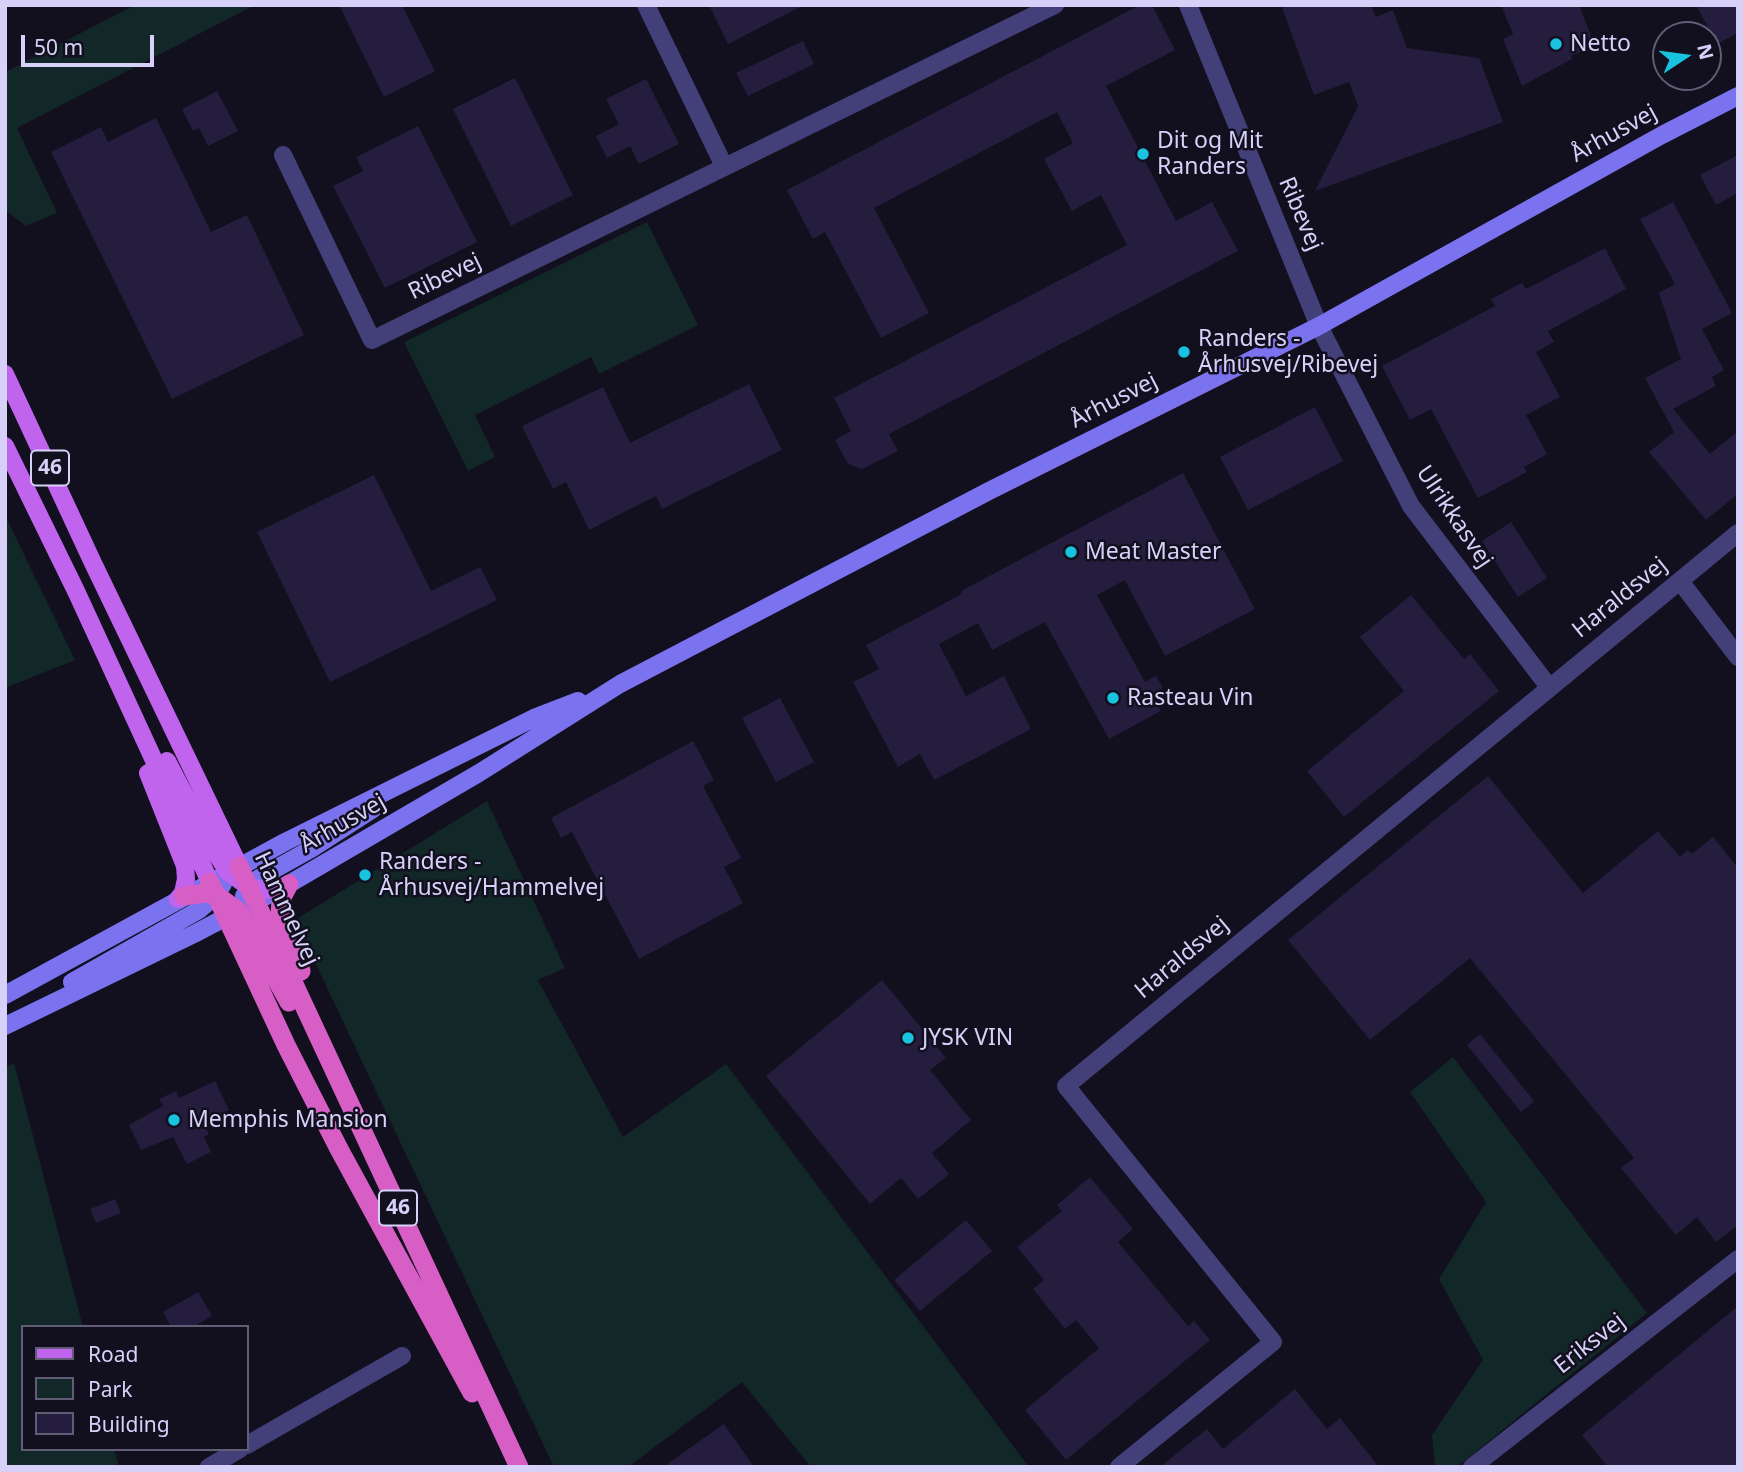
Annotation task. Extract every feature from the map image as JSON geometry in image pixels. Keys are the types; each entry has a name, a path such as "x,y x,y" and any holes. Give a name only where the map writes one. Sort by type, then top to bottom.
{"highway":[{"name":"Hammelvej","path":"234,869 242,904 391,1194 517,1467"},
{"path":"285,886 280,916 391,1194"},
{"path":"181,897 206,893 213,889 242,904"},
{"name":"Hammelvej","path":"242,904 236,940 338,1149 432,1322 517,1467"}],"main road":[{"name":"Århusvej","path":"5,1026 242,904 285,886 479,773 620,684 989,491 1319,326 1662,135 1738,96"},
{"name":"Hammelvej","path":"5,374 230,845 234,869"},
{"name":"46","path":"5,446 76,591 213,889"},
{"path":"5,1021 193,914 234,869 210,844 76,591"},
{"path":"5,995 181,897 186,879 185,866 76,591"},
{"name":"Århusvej","path":"234,869 534,718 620,684"},
{"path":"242,904 259,878 311,849 450,760"}],"street":[{"path":"646,5 724,166"},
{"name":"Ribevej","path":"283,155 372,340 1055,5"},
{"name":"Ribevej","path":"1188,5 1319,326"},
{"name":"Ulrikkasvej","path":"1319,326 1411,506 1549,687"},
{"name":"Haraldsvej","path":"1119,1467 1273,1342 1066,1086 1738,533"},
{"path":"1680,581 1738,657"},
{"name":"Eriksvej","path":"1472,1467 1738,1259"},
{"path":"248,1444 402,1356"},
{"path":"209,1467 237,1451"}],"green space":[{"path":"135,5 255,5 17,128 57,213 26,226 5,210 5,72"},
{"path":"647,222 698,325 599,374 591,357 475,415 495,457 468,471 404,342"},
{"path":"5,515 75,660 5,688"},
{"path":"487,801 565,968 538,980 623,1137 726,1064 1029,1467 811,1467 742,1382 628,1467 554,1467 295,920"},
{"path":"1453,1057 1647,1313 1457,1467 1435,1467 1432,1435 1483,1360 1439,1279 1486,1202 1410,1092"},
{"path":"14,1063 82,1325 21,1325 21,1451 115,1451 119,1467 5,1467 5,1067"}],"building":[{"path":"339,5 402,5 435,71 384,97"},
{"path":"709,5 804,5 728,44"},
{"path":"1140,5 1152,5 1175,50 1106,86 1176,221 1212,202 1238,251 889,434 898,451 862,469 848,464 835,440 851,431 834,398 1127,245 1101,195 1072,211 1044,159 1073,143 1057,112 874,208 929,313 881,338 825,232 813,239 787,190"},
{"path":"1281,5 1371,5 1376,17 1393,10 1407,48 1479,58 1503,122 1315,191 1358,106 1349,82 1314,95"},
{"path":"1501,5 1579,5 1595,46 1571,56 1572,59 1522,86 1503,39 1513,34"},
{"path":"1696,5 1738,5 1738,33 1722,41 1722,21 1705,21"},
{"path":"803,41 814,64 748,96 736,73"},
{"path":"515,78 573,195 511,226 453,109"},
{"path":"646,79 679,144 639,164 630,146 607,158 596,136 619,124 606,99"},
{"path":"217,91 238,131 208,146 199,128 193,131 182,109"},
{"path":"156,118 211,232 247,215 304,335 172,399 51,152 101,127 108,142"},
{"path":"418,126 477,242 385,288 333,186 363,171 356,157"},
{"path":"1738,155 1738,193 1716,205 1700,175"},
{"path":"1673,202 1732,313 1702,329 1724,370 1712,377 1716,386 1673,409 1710,454 1738,431 1738,494 1706,520 1649,452 1674,432 1645,378 1681,359 1659,293 1675,284 1640,219"},
{"path":"1605,248 1626,289 1548,331 1554,342 1536,352 1560,397 1526,415 1547,454 1524,467 1527,472 1478,498 1431,409 1410,420 1382,366 1495,306 1491,299 1522,283 1526,289"},
{"path":"749,384 782,450 662,509 656,496 589,530 566,482 553,489 522,426 603,387 630,443"},
{"path":"1315,407 1343,461 1248,510 1220,457"},
{"path":"1183,473 1255,609 1165,656 1125,580 1097,595 1145,682 1156,676 1163,688 1152,694 1161,711 1109,739 1045,622 992,650 978,623 939,644 966,696 1004,676 1031,729 934,780 920,754 898,767 853,682 879,669 866,645 962,594 961,591"},
{"path":"374,475 431,591 480,567 497,600 330,682 257,532"},
{"path":"1511,522 1547,578 1518,597 1482,541"},
{"path":"1411,595 1464,659 1470,654 1499,691 1344,817 1307,771 1404,691 1360,637"},
{"path":"780,698 814,762 776,782 742,718"},
{"path":"693,741 714,780 703,786 741,858 724,867 743,903 639,959 572,832 561,838 551,818"},
{"path":"1488,776 1583,893 1658,831 1680,857 1688,850 1692,854 1713,837 1738,868 1738,1225 1716,1242 1697,1217 1676,1235 1621,1168 1634,1158 1470,958 1370,1040 1288,940"},
{"path":"882,980 946,1058 930,1070 971,1120 932,1153 949,1174 918,1199 901,1178 870,1204 766,1076"},
{"path":"1480,1034 1534,1101 1521,1112 1467,1045"},
{"name":"Memphis Mansion","path":"215,1081 229,1110 203,1123 209,1134 204,1137 211,1152 187,1164 173,1137 141,1150 129,1125 163,1106 159,1099 176,1091 179,1098"},
{"path":"1090,1177 1133,1229 1118,1242 1188,1326 1194,1321 1210,1340 1066,1460 1025,1410 1099,1348 1076,1320 1065,1329 1033,1289 1044,1280 1017,1247 1062,1211 1057,1205"},
{"path":"115,1199 121,1213 96,1223 90,1209"},
{"path":"966,1220 992,1251 920,1311 894,1280"},
{"path":"198,1292 212,1316 196,1325 170,1325 163,1312"},
{"path":"1738,1306 1738,1467 1608,1467 1582,1435"},
{"path":"1295,1389 1327,1429 1340,1418 1379,1467 1160,1467 1207,1429 1223,1449"},
{"path":"724,1424 754,1467 663,1467"}],"place":[{"name":"Netto","path":"1556,44"},
{"name":"Dit og Mit Randers","path":"1143,154"},
{"name":"Randers - Århusvej/Ribevej","path":"1184,352"},
{"name":"Meat Master","path":"1071,552"},
{"name":"Rasteau Vin","path":"1113,698"},
{"name":"Randers - Århusvej/Hammelvej","path":"365,875"},
{"name":"JYSK VIN","path":"908,1038"},
{"name":"Memphis Mansion","path":"174,1120"}]}
